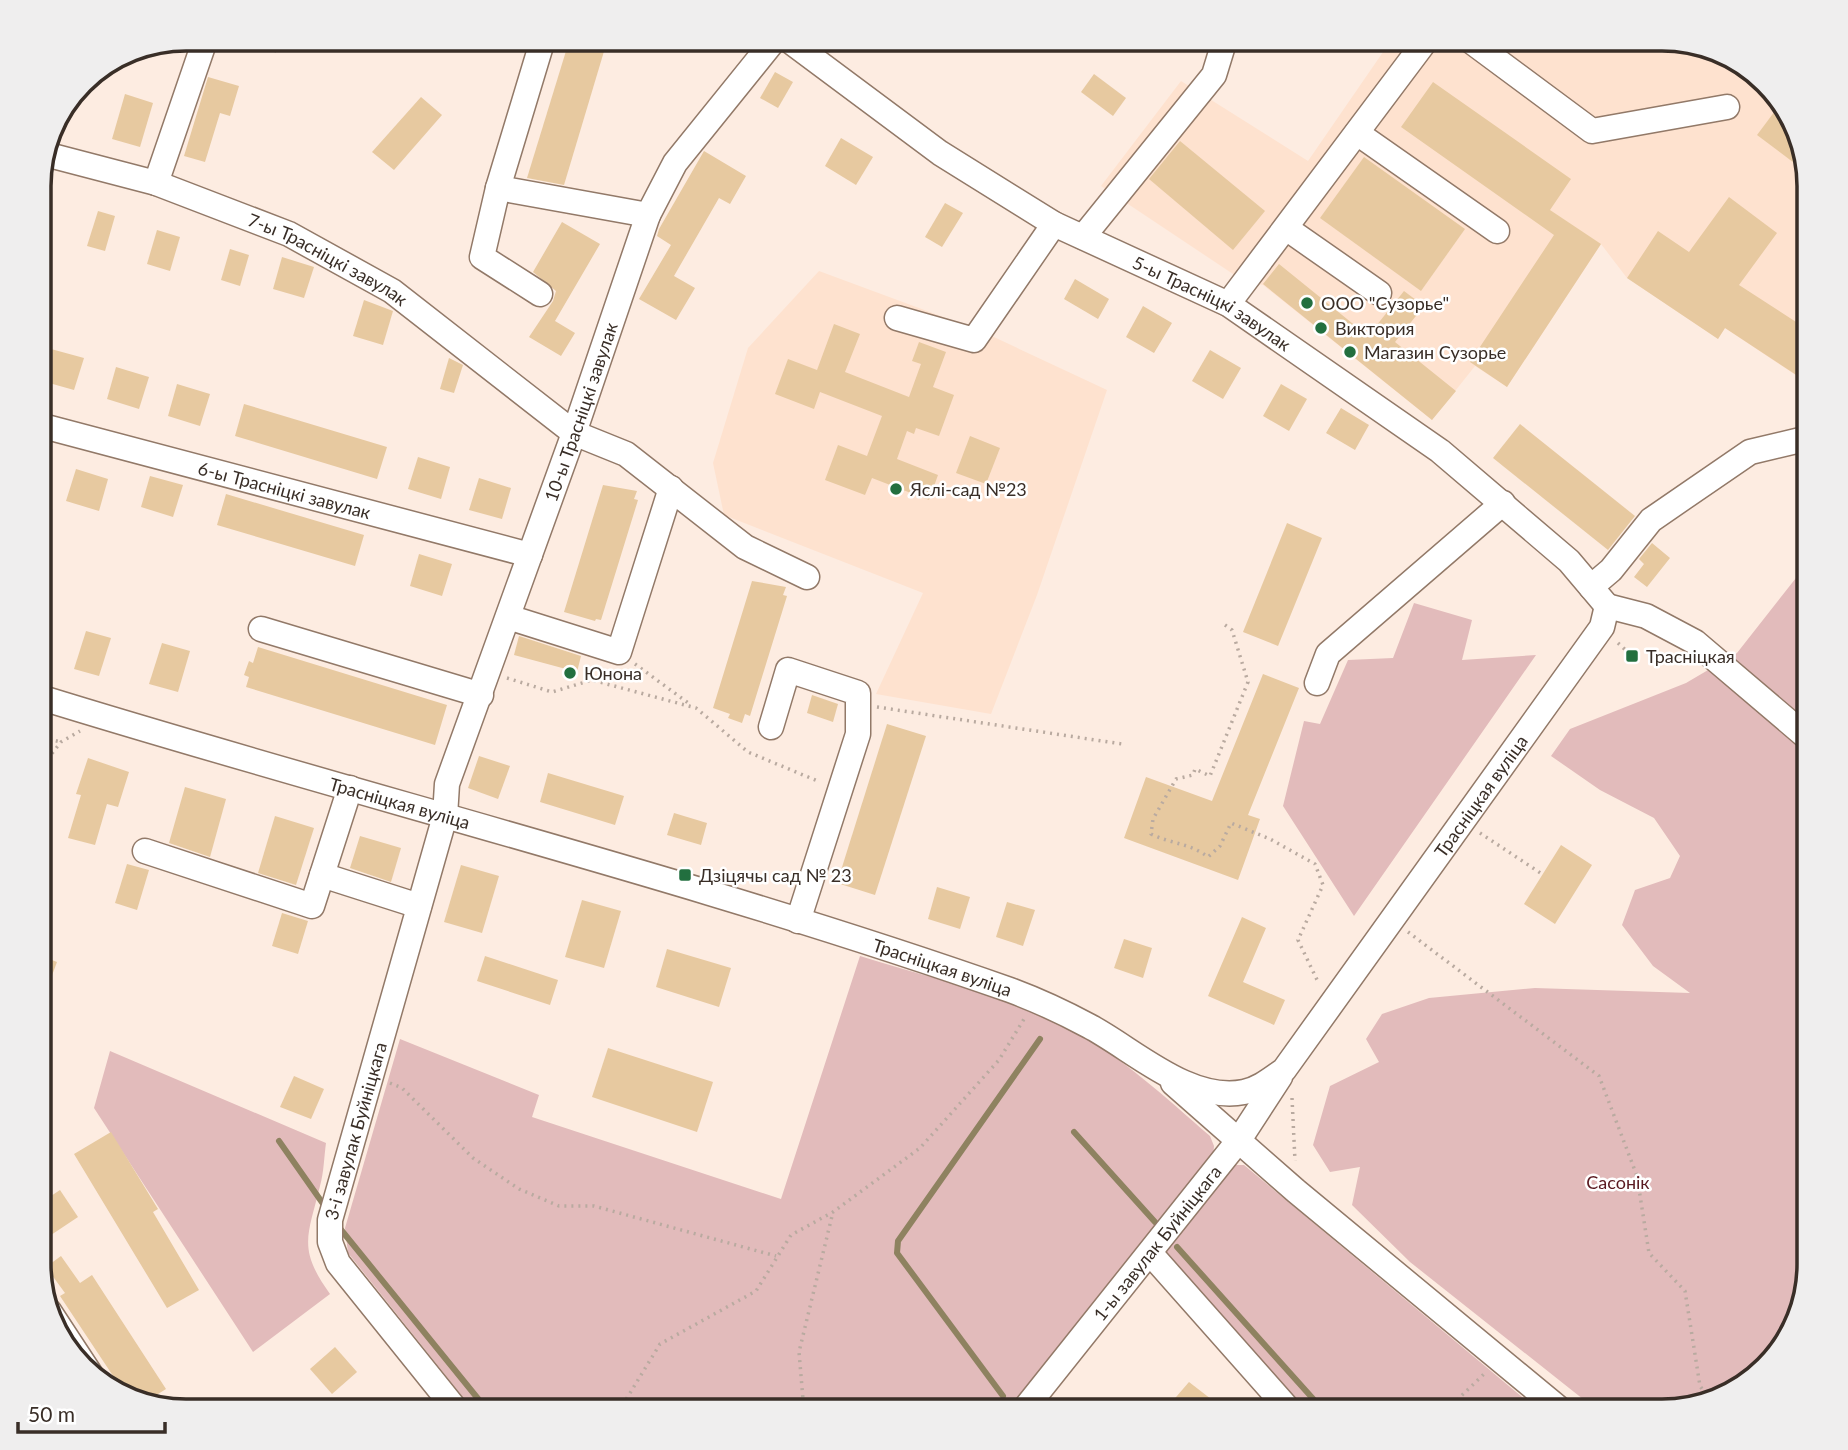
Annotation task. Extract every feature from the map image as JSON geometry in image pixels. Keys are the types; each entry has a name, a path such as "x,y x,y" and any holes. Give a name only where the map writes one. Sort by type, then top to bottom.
{"street":[{"path":"156,183 201,51"},
{"path":"539,51 498,188 482,257 540,294"},
{"name":"10-ы Трасніцкі завулак","path":"445,816 447,784 574,433 648,215 675,163 765,51"},
{"name":"5-ы Трасніцкі завулак","path":"804,51 940,153 1054,224 1228,304 1440,451 1569,561 1599,597"},
{"path":"1083,237 1214,75 1221,51"},
{"path":"1228,304 1417,51"},
{"path":"1485,51 1592,131 1727,107"},
{"path":"1357,133 1497,231"},
{"name":"7-ы Трасніцкі завулак","path":"54,156 156,183 289,234 392,291 574,433 626,454 745,547 807,577"},
{"path":"498,188 648,215"},
{"path":"897,318 974,340 1054,224"},
{"path":"1286,228 1379,293"},
{"name":"6-ы Трасніцкі завулак","path":"51,428 530,555"},
{"path":"1797,441 1751,452 1651,520 1611,570 1599,597 1646,616 1695,642 1797,728"},
{"path":"508,617 620,652 671,488"},
{"path":"1317,683 1328,654 1503,503"},
{"name":"Трасніцкая вуліца","path":"51,700 798,921 1035,999 1090,1026 1161,1073 1214,1090 1242,1093 1289,1079 1330,1007 1460,820 1602,627 1599,597"},
{"path":"261,629 485,684"},
{"path":"771,727 788,670 858,693 858,734 798,921"},
{"path":"145,851 312,906 350,788"},
{"name":"3-і завулак Буйніцкага","path":"445,816 330,1220 330,1242 338,1263 447,1399"},
{"path":"322,875 419,905"},
{"path":"1161,1073 1296,1191 1546,1399"},
{"name":"1-ы завулак Буйніцкага","path":"1033,1399 1289,1079"},
{"path":"1150,1253 1279,1399"}],"path":[{"path":"1225,625 1232,630 1248,682 1210,776 1195,769 1193,775 1176,779 1153,819 1151,834 1168,842 1196,848 1208,857 1220,846 1230,823 1270,839 1315,864 1323,885 1298,940 1330,1007"},
{"path":"620,652 696,708 748,751 840,791"},
{"path":"485,684 552,692 592,680 696,708"},
{"path":"858,704 1122,744"},
{"path":"51,755 61,742 80,731 115,719"},
{"path":"51,739 61,742"},
{"path":"1460,820 1542,874"},
{"path":"1391,919 1599,1076 1637,1175 1649,1253 1685,1291 1700,1386 1705,1392"},
{"path":"627,1399 660,1344 755,1291 791,1235 833,1212 920,1148 999,1060 1035,999"},
{"path":"371,1076 402,1088 473,1158 519,1189 559,1206 594,1206 776,1256"},
{"path":"1289,1079 1296,1191"},
{"path":"803,1399 799,1352 833,1212"},
{"path":"1458,1399 1476,1380 1503,1363"}],"shaded area":[{"path":"1384,51 1671,51 1689,53 1722,65 1751,84 1775,111 1787,134 1795,159 1797,376 1725,328 1718,339 1627,278 1601,244 1507,387 1475,366 1432,420 1263,285 1245,282 1101,186 1181,81 1308,161"},
{"name":"Яслі-сад №23","path":"819,271 981,331 1107,390 1037,595 991,714 876,694 923,593 724,515 713,463 748,348"}],"green space":[{"name":"Сасонік","path":"1797,577 1795,1291 1779,1332 1764,1353 1730,1381 1689,1397 1583,1399 1410,1262 1352,1205 1360,1167 1330,1172 1313,1145 1330,1086 1379,1062 1366,1039 1382,1014 1429,998 1535,988 1690,993 1653,966 1622,925 1635,890 1670,878 1680,856 1654,818 1600,790 1551,756 1570,729 1686,683 1737,653"},
{"path":"1414,603 1472,620 1462,660 1536,655 1354,916 1283,806 1304,721 1320,724 1348,660 1393,658"},
{"path":"860,956 994,996 1069,1028 1107,1051 1142,1078 1210,1136 1214,1146 1213,1159 1021,1399 464,1399 348,1253 345,1228 400,1039 539,1095 532,1117 781,1199"},
{"path":"110,1051 326,1143 308,1242 313,1265 330,1294 253,1352 94,1108"},
{"path":"1244,1165 1525,1399 1289,1399 1164,1256 1165,1247 1225,1169"}],"building":[{"path":"566,51 604,51 564,185 527,178"},
{"path":"775,72 793,82 778,108 760,98"},
{"path":"1094,74 1126,98 1113,116 1081,92"},
{"path":"208,77 239,86 230,116 220,113 205,162 184,156"},
{"path":"1433,82 1571,179 1550,210 1601,244 1507,387 1470,362 1554,235 1401,127"},
{"path":"125,94 153,103 140,147 112,139"},
{"path":"421,97 442,115 394,170 372,152"},
{"path":"1775,111 1787,134 1796,164 1757,135"},
{"path":"841,138 873,157 856,185 825,166"},
{"path":"1180,141 1265,211 1233,250 1149,179"},
{"path":"704,151 746,176 730,204 719,198 674,276 695,288 676,320 639,299 671,245 657,236 659,229"},
{"path":"1364,157 1465,229 1421,291 1320,218"},
{"path":"1729,197 1777,233 1739,285 1797,323 1797,375 1725,328 1718,339 1627,278 1658,231 1689,252"},
{"path":"945,203 963,213 942,247 925,237"},
{"path":"98,211 115,216 105,251 87,246"},
{"path":"562,222 600,244 555,321 575,333 561,356 529,337 553,301 556,291 533,272"},
{"path":"157,230 180,237 170,271 147,264"},
{"path":"230,249 249,255 240,286 221,280"},
{"path":"282,257 314,267 304,298 273,289"},
{"path":"1279,264 1368,336 1404,291 1424,306 1395,342 1456,391 1432,420 1263,284"},
{"path":"1075,279 1109,299 1098,319 1064,299"},
{"path":"364,300 393,311 383,345 353,336"},
{"path":"1143,306 1172,323 1154,353 1126,337"},
{"path":"834,324 860,334 845,372 909,397 921,364 912,361 919,342 946,352 933,387 954,395 939,436 916,428 914,434 907,431 897,459 938,475 929,500 872,478 865,495 825,480 838,445 867,456 882,416 820,392 814,409 775,394 788,359 817,370"},
{"path":"51,349 84,358 74,390 51,384"},
{"path":"1210,350 1241,368 1223,399 1192,381"},
{"path":"449,358 463,365 454,393 440,389"},
{"path":"116,367 149,377 139,409 107,399"},
{"path":"177,384 210,394 200,426 168,416"},
{"path":"1281,384 1307,399 1289,431 1263,416"},
{"path":"244,404 387,447 377,479 235,436"},
{"path":"1341,408 1369,425 1355,450 1326,433"},
{"path":"1520,424 1635,516 1608,550 1493,458"},
{"path":"970,436 1000,448 986,484 956,473"},
{"path":"418,457 450,467 441,499 408,489"},
{"path":"76,469 108,479 99,511 66,501"},
{"path":"150,476 183,485 173,517 141,507"},
{"path":"479,478 511,488 502,519 469,510"},
{"path":"603,485 637,491 634,499 638,500 601,620 595,621 564,612"},
{"path":"226,494 364,535 355,566 217,525"},
{"path":"1287,523 1322,538 1278,646 1243,632"},
{"path":"1652,543 1670,558 1647,587 1634,577 1644,564 1639,559"},
{"path":"419,554 452,564 442,596 410,586"},
{"path":"752,581 786,587 783,595 787,596 750,716 745,714 742,723 728,718 730,714 713,708"},
{"path":"86,631 111,638 99,676 74,669"},
{"path":"519,636 581,656 577,672 514,655"},
{"path":"162,643 190,651 178,692 149,684"},
{"path":"258,647 447,705 435,745 246,687 249,677 244,675 249,661 253,663"},
{"path":"1263,674 1299,688 1248,815 1260,819 1238,880 1124,838 1146,777 1212,801"},
{"path":"812,695 838,704 833,722 807,713"},
{"path":"887,724 926,736 875,895 837,883"},
{"path":"479,756 510,766 498,799 468,788"},
{"path":"88,758 129,772 118,807 107,804 95,845 68,838 81,795 76,794"},
{"path":"548,773 624,796 615,825 540,802"},
{"path":"185,787 226,799 210,857 169,843"},
{"path":"674,813 707,823 701,845 667,835"},
{"path":"275,816 314,828 296,885 258,873"},
{"path":"360,836 401,848 391,882 350,868"},
{"path":"1561,845 1592,865 1555,924 1524,904"},
{"path":"127,864 149,870 137,910 115,903"},
{"path":"461,865 499,876 482,933 444,922"},
{"path":"937,887 970,897 960,929 928,919"},
{"path":"582,900 621,911 604,968 565,957"},
{"path":"1007,902 1035,910 1023,946 996,937"},
{"path":"282,913 308,921 298,954 272,946"},
{"path":"1242,917 1266,928 1243,982 1285,1000 1274,1025 1208,996"},
{"path":"1124,939 1152,948 1143,978 1114,968"},
{"path":"667,949 731,968 719,1007 656,987"},
{"path":"485,956 558,980 550,1005 477,981"},
{"path":"51,960 57,962 51,978"},
{"path":"608,1048 713,1082 697,1132 592,1097"},
{"path":"294,1076 324,1089 311,1119 280,1107"},
{"path":"111,1132 158,1209 153,1212 199,1290 167,1308 74,1154"},
{"path":"60,1190 78,1217 51,1235 51,1196"},
{"path":"61,1256 80,1283 92,1275 166,1389 155,1396 151,1395 115,1380 60,1296 65,1293 51,1274 51,1263"},
{"path":"335,1347 357,1372 332,1394 310,1369"},
{"path":"1189,1382 1211,1399 1174,1399"}],"waterway":[{"path":"1003,1396 897,1253 898,1241 1040,1039"},
{"path":"1074,1132 1155,1222"},
{"path":"279,1141 326,1208"},
{"path":"338,1226 478,1399"},
{"path":"1177,1247 1313,1399"}],"place":[{"name":"ООО \"Сузорье\"","path":"1307,303"},
{"name":"Виктория","path":"1321,328"},
{"name":"Магазин Сузорье","path":"1350,352"},
{"name":"Яслі-сад №23","path":"896,489"},
{"name":"Трасніцкая","path":"1632,656"},
{"name":"Юнона","path":"570,673"},
{"name":"Дзіцячы сад № 23","path":"685,875"}]}
